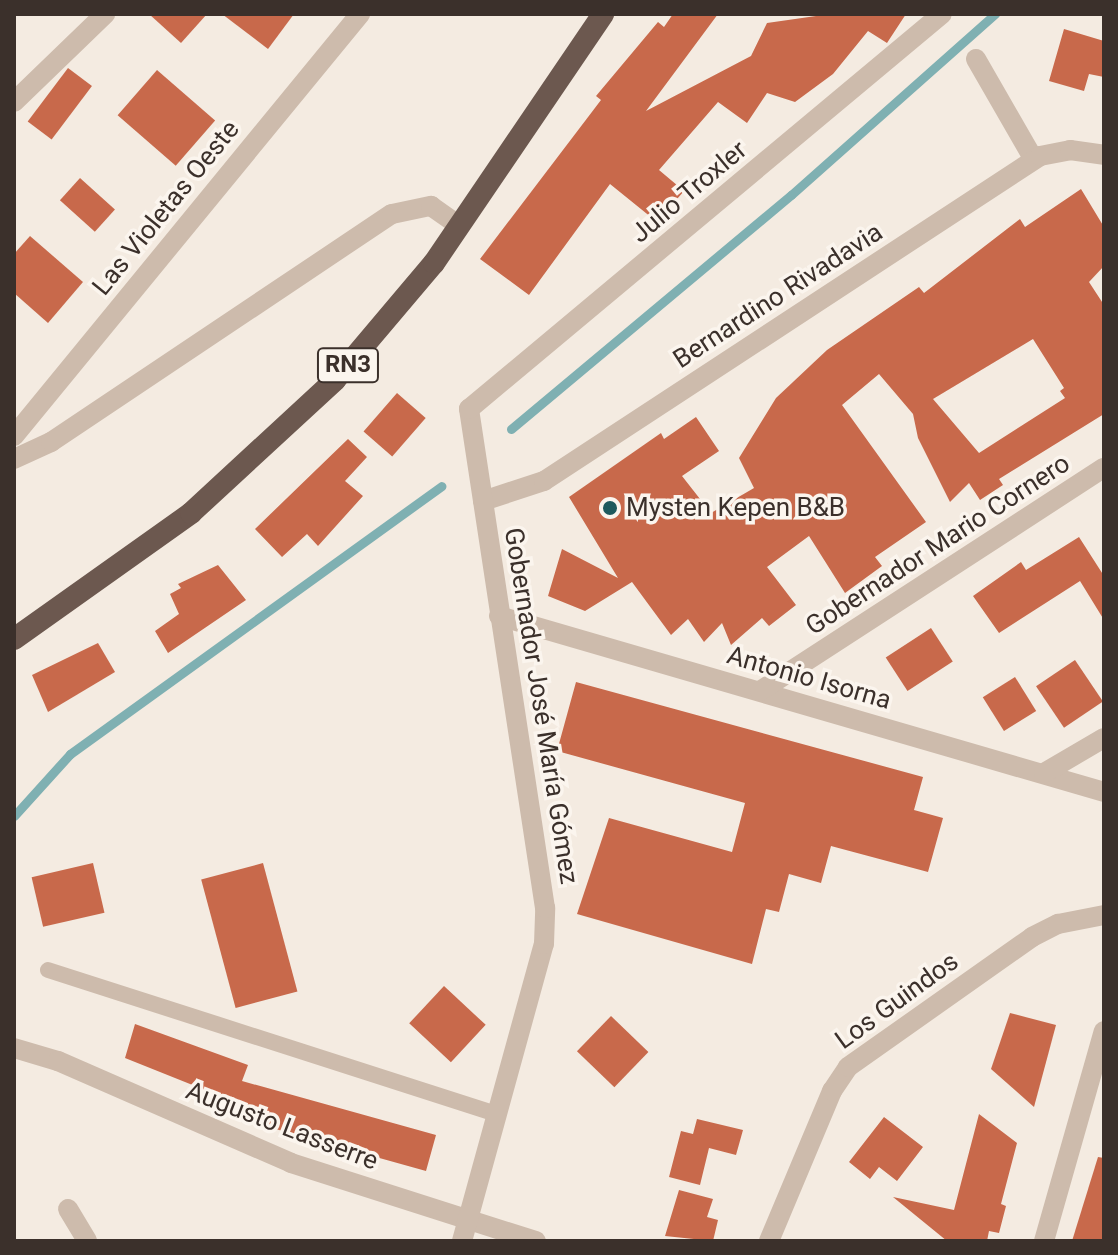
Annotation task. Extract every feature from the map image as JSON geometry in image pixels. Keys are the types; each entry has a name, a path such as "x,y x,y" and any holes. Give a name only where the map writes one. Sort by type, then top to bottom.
{"highway":[{"name":"RN3","path":"14,639 191,513 260,455 335,380 460,226 603,14"}],"street":[{"path":"14,102 105,14"},
{"name":"Las Violetas Oeste","path":"14,436 360,14"},
{"name":"Julio Troxler","path":"469,409 944,19"},
{"path":"976,59 1034,160"},
{"name":"Bernardino Rivadavia","path":"483,501 544,481 1034,160 1070,150 1104,155"},
{"path":"14,459 51,442 392,214 431,206 460,226"},
{"name":"Gobernador José María Gómez","path":"465,1231 544,944 545,908 528,771 499,616 469,409"},
{"name":"Gobernador Mario Cornero","path":"760,691 1104,468"},
{"name":"Antonio Isorna","path":"499,616 1104,792"},
{"path":"1044,773 1104,738"},
{"name":"Los Guindos","path":"769,1241 832,1091 848,1067 1032,937 1058,924 1104,915"},
{"path":"1044,1241 1104,1031"},
{"name":"Augusto Lasserre","path":"14,1048 58,1061 291,1163 465,1231 536,1241"},
{"path":"68,1209 87,1241"}],"lane":[{"path":"48,970 497,1114"}],"building":[{"path":"149,14 207,14 181,43"},
{"path":"222,14 294,14 268,49"},
{"path":"673,14 718,14 646,111 751,56 767,23 830,14 906,14 887,43 868,31 833,74 795,102 767,93 747,123 718,102 659,170 684,191 657,222 610,184 529,295 480,259 601,100 596,96 658,22 664,27"},
{"path":"1064,29 1104,41 1104,77 1089,74 1084,91 1049,81"},
{"path":"68,68 92,86 52,140 28,122"},
{"path":"157,70 215,121 176,166 118,115"},
{"path":"80,178 115,209 95,232 60,200"},
{"path":"1081,189 1104,227 1104,266 1089,282 1104,305 1104,414 999,479 1003,485 980,500 969,483 950,502 918,438 913,414 879,374 842,405 926,522 875,557 882,566 845,593 809,536 767,567 796,605 769,626 762,618 731,645 722,623 704,642 688,619 671,635 632,582 585,611 548,596 562,549 618,578 569,497 661,433 664,439 696,417 719,451 682,476 711,513 754,488 739,458 776,398 827,350 919,287 924,293 1020,219 1025,227","holes":["1033,339 1064,388 1060,391 1065,398 979,453 933,399"]},
{"path":"30,236 83,282 48,323 14,293 14,254"},
{"path":"397,393 426,418 392,456 364,431"},
{"path":"348,439 367,457 345,481 363,496 318,546 307,534 282,557 255,529"},
{"path":"1079,537 1104,576 1104,620 1080,581 999,633 973,596 1021,562 1026,570"},
{"path":"218,565 246,600 168,653 155,631 179,614 170,594 181,588 178,584"},
{"path":"931,628 953,662 907,691 886,657"},
{"path":"98,643 115,672 48,712 32,675"},
{"path":"1075,660 1103,701 1064,728 1036,686"},
{"path":"1015,677 1036,711 1004,731 983,697"},
{"path":"576,682 923,777 914,810 943,818 928,872 831,846 821,883 789,874 779,912 766,909 752,964 577,914 609,818 732,852 745,803 557,751"},
{"path":"93,863 104,913 43,927 32,877"},
{"path":"263,863 297,991 236,1008 201,880"},
{"path":"444,986 486,1025 451,1062 409,1023"},
{"path":"1010,1013 1056,1025 1034,1107 991,1069"},
{"path":"611,1016 648,1052 614,1087 577,1051"},
{"path":"135,1024 248,1065 242,1081 436,1135 426,1171 236,1118 240,1104 125,1058"},
{"path":"979,1114 1017,1143 1001,1204 1006,1206 999,1233 989,1231 987,1241 947,1241 893,1197 954,1210"},
{"path":"884,1117 923,1147 897,1181 879,1167 870,1179 849,1162"},
{"path":"697,1119 743,1130 736,1155 709,1148 700,1185 669,1177 681,1131 693,1134"},
{"path":"1098,1157 1104,1158 1104,1241 1072,1241"},
{"path":"679,1190 713,1199 707,1217 718,1220 713,1241 665,1236"}],"waterway":[{"path":"511,429 791,195 995,14"},
{"path":"14,816 70,754 442,486"}],"place":[{"name":"Mysten Kepen B&B","path":"610,508"}]}
